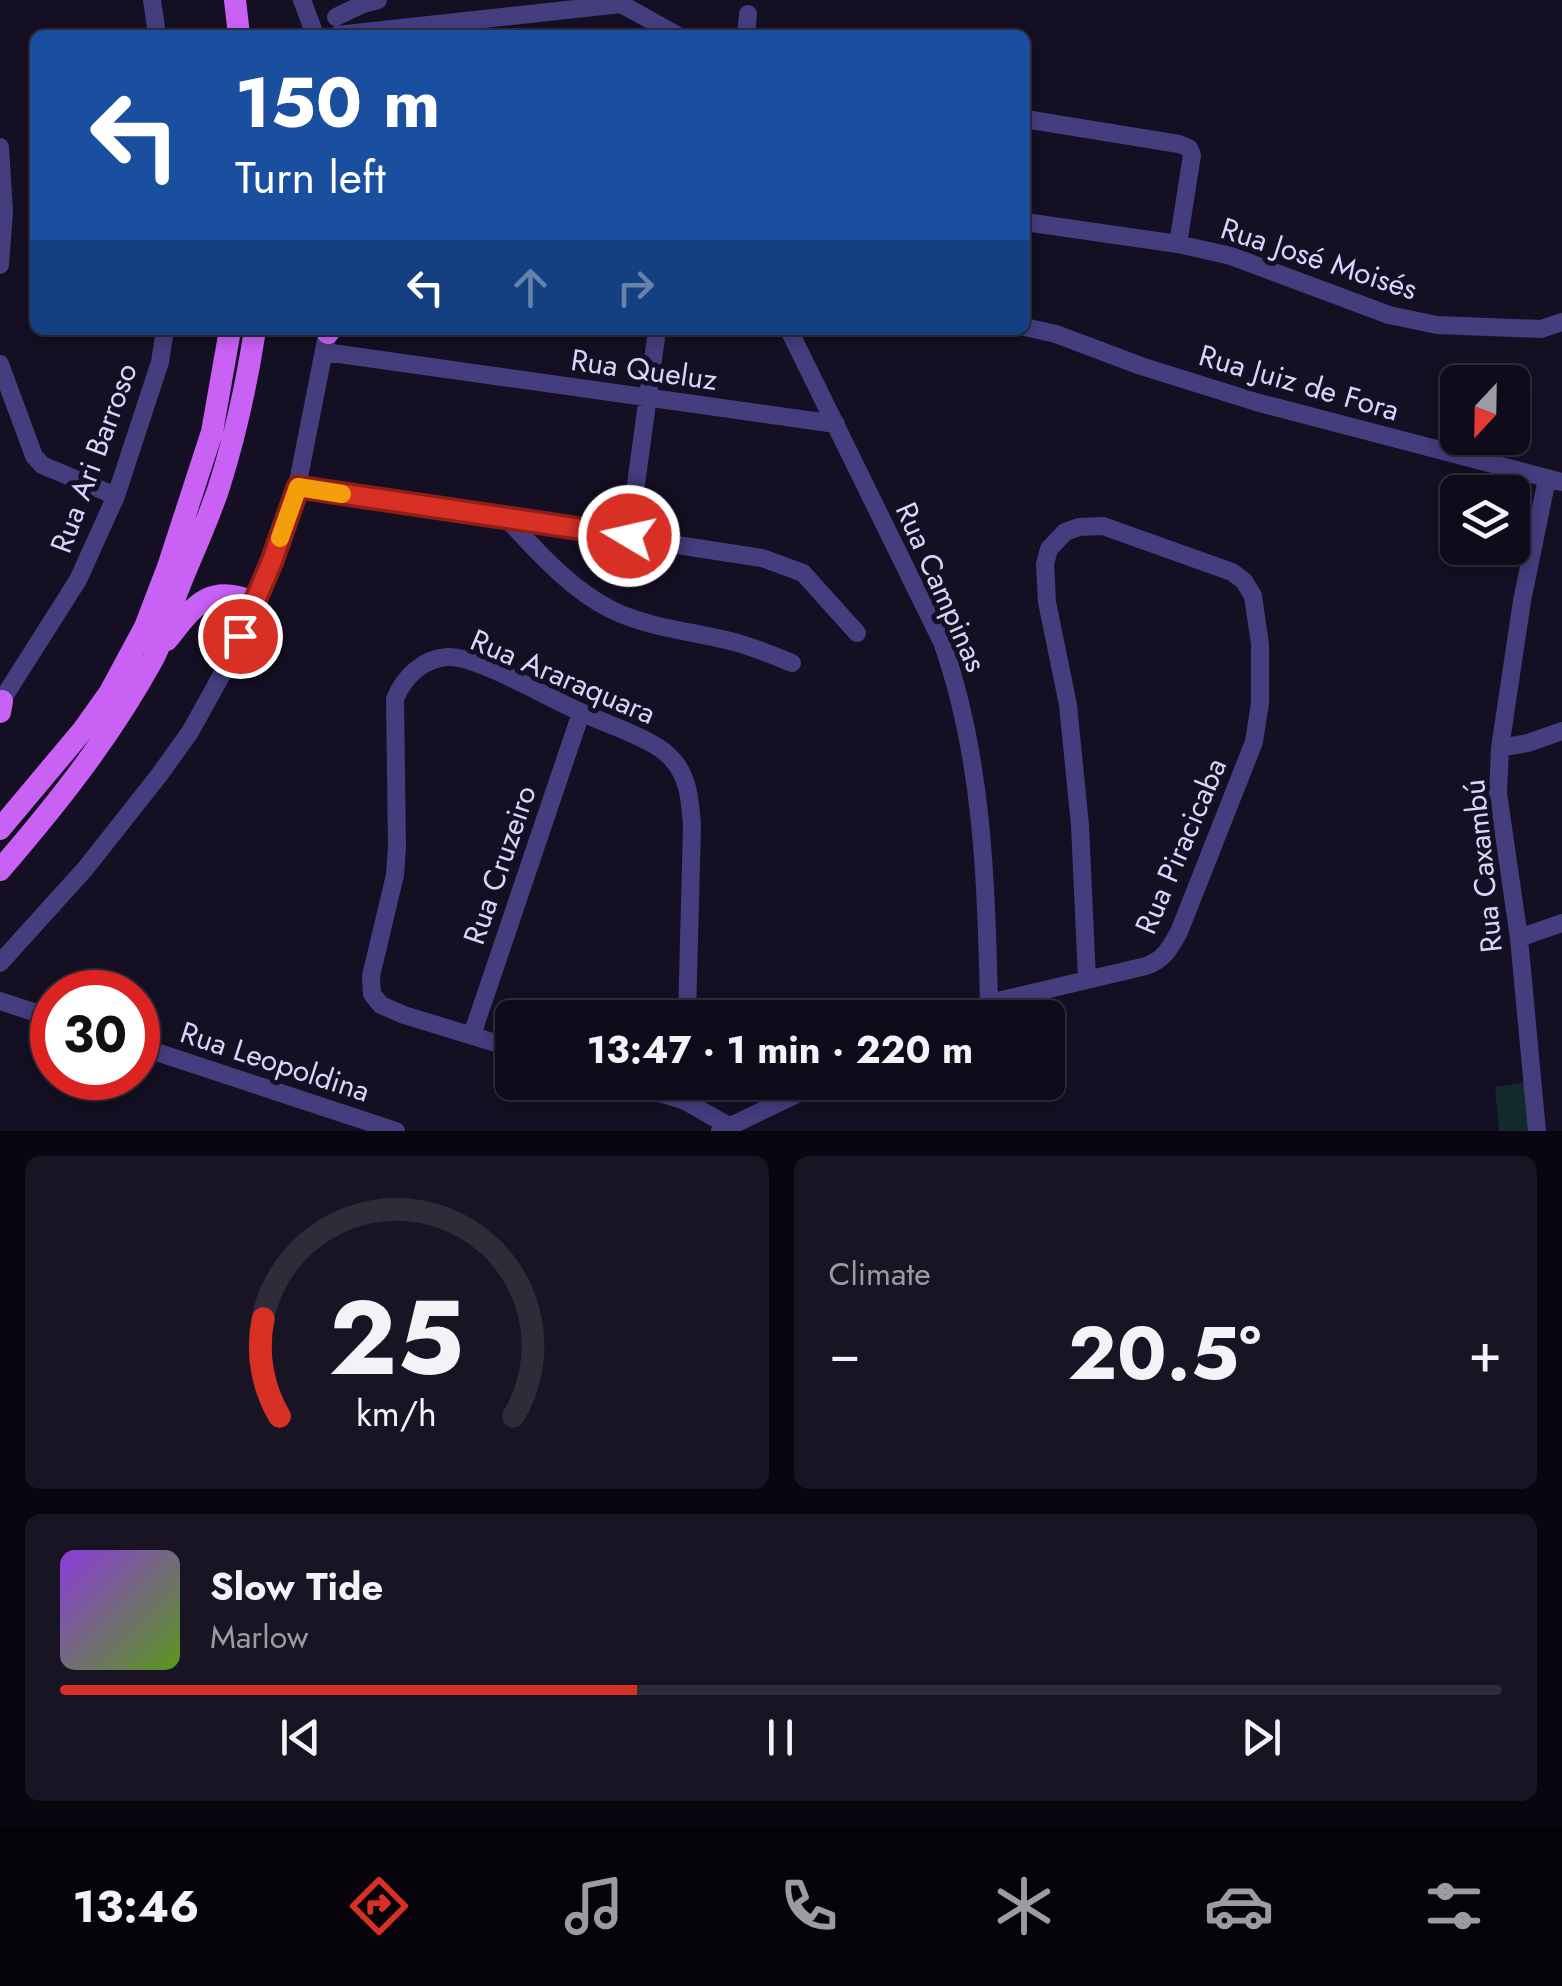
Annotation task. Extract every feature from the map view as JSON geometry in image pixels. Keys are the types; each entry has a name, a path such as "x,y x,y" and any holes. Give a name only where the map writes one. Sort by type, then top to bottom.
{"main road":[{"path":"235,0 238,30"},
{"path":"0,830 83,730 110,692 145,628 212,432 229,335"},
{"path":"212,432 254,335"},
{"path":"155,654 218,488 254,335"},
{"path":"0,870 52,810 119,716 155,654 192,608 203,600 230,594 255,603"}],"street":[{"path":"152,0 156,30"},
{"path":"302,0 313,30"},
{"path":"337,22 364,4 378,0"},
{"path":"337,22 622,2 669,30"},
{"path":"746,30 748,14"},
{"path":"1030,120 1186,146 1192,155 1178,244"},
{"path":"0,147 4,211 0,264"},
{"name":"Rua José Moisés","path":"1030,223 1178,244 1231,256 1389,315 1436,325 1541,329 1562,322"},
{"name":"Rua Juiz de Fora","path":"1030,328 1256,402 1554,481"},
{"name":"Rua Ari Barroso","path":"1,705 78,580 116,496 160,362 164,335"},
{"path":"629,536 656,335"},
{"name":"Rua Campinas","path":"792,335 942,642 956,682 974,773 986,869 989,1000"},
{"path":"0,963 85,868 160,774 226,670 298,487 327,336"},
{"name":"Rua Queluz","path":"327,336 648,398 836,424"},
{"path":"0,364 34,456 42,466 116,496"},
{"name":"Rua Caxambú","path":"1537,1131 1518,938 1498,793 1500,748 1522,601 1554,481"},
{"path":"298,487 762,558 804,573 857,633"},
{"path":"506,518 579,590 612,610 645,623 759,649 792,663"},
{"name":"Rua Piracicaba","path":"1079,526 1103,526 1232,572 1244,581 1253,596 1260,644 1260,703 1254,742 1240,782 1166,956 1146,966 1088,979 1080,825 1068,705 1047,602 1045,564 1050,549 1066,532 1079,526"},
{"name":"Rua Araraquara","path":"495,1043 404,1015 380,1005 372,994 371,976 395,875 395,699 412,672 444,657 484,666 650,742 672,758 689,794 692,825 687,1000"},
{"name":"Rua Cruzeiro","path":"472,1036 581,713"},
{"path":"1500,748 1562,731"},
{"path":"1518,938 1562,924"},
{"path":"1001,1000 1088,979"},
{"path":"0,1001 30,1011"},
{"name":"Rua Leopoldina","path":"160,1053 396,1131"},
{"path":"694,1100 725,1129 785,1100"}],"green space":[{"path":"1528,1082 1532,1131 1499,1131 1495,1087"}],"slow traffic":[{"path":"280,538 298,487 342,494"}],"route":[{"path":"240,636 298,487 629,536"}]}
